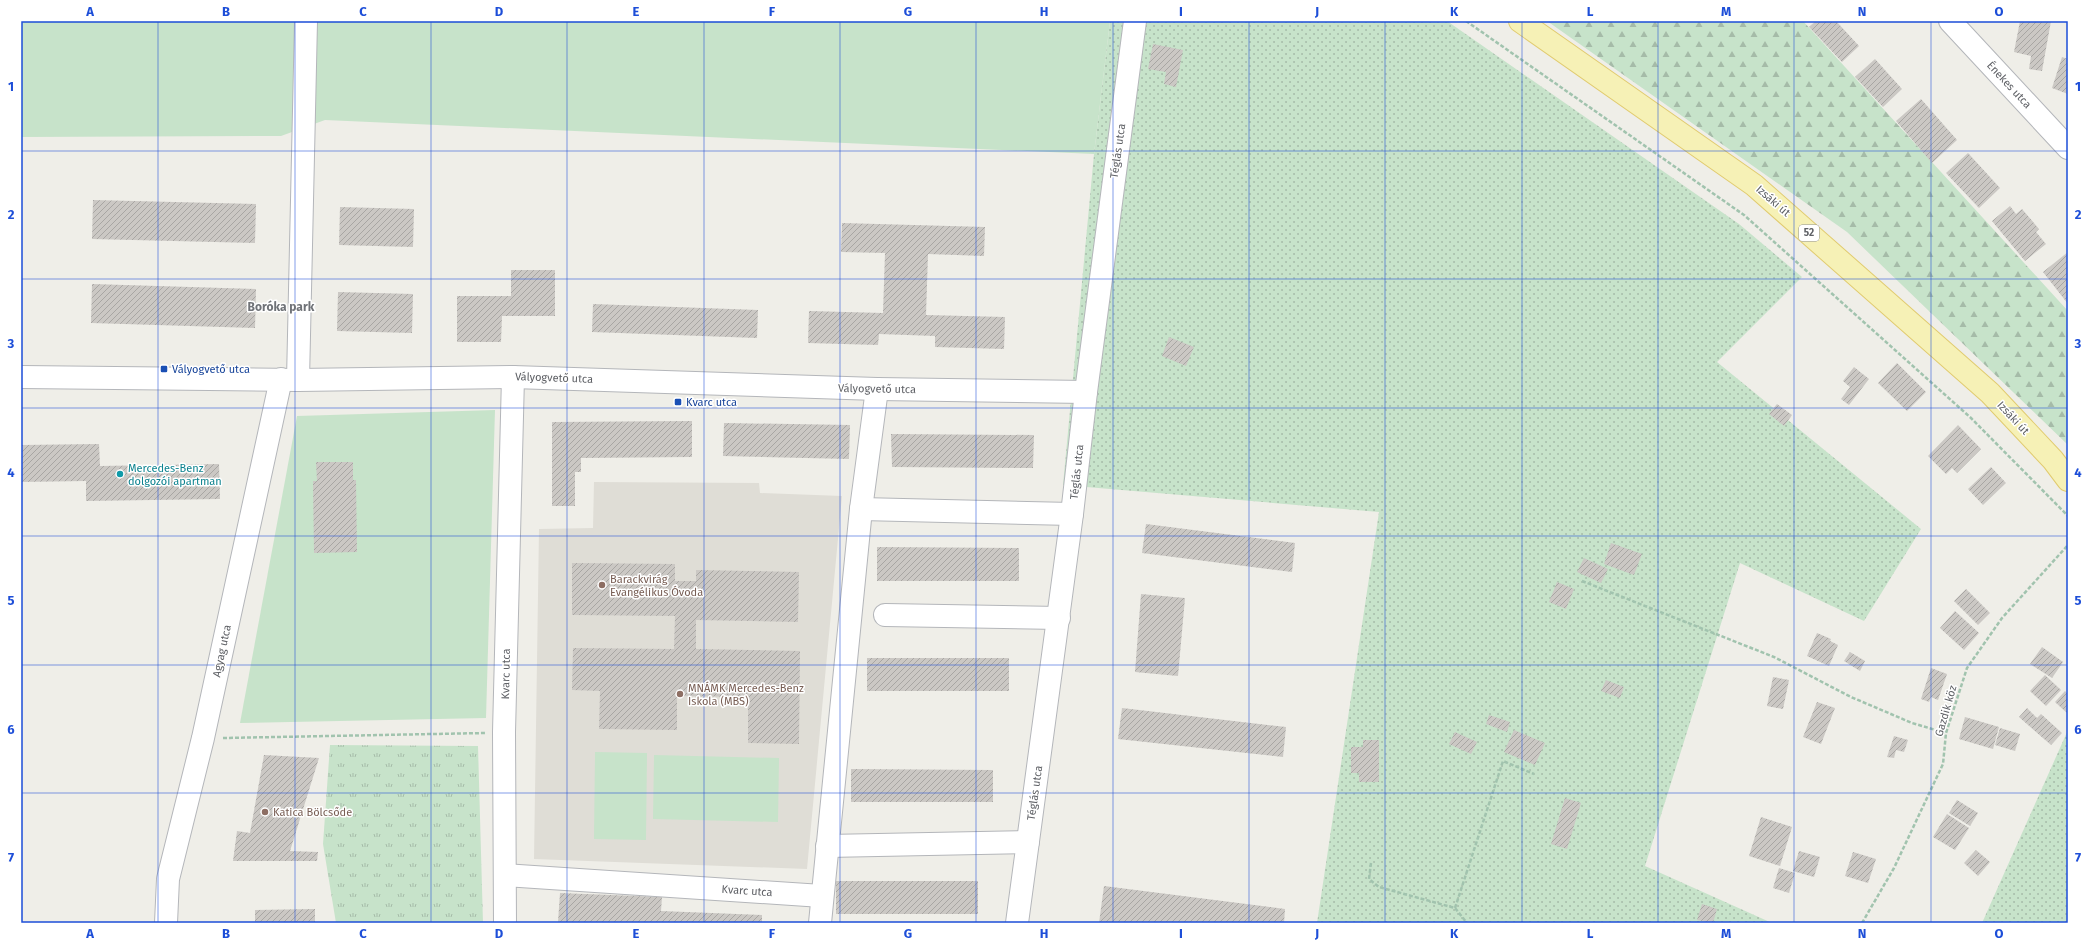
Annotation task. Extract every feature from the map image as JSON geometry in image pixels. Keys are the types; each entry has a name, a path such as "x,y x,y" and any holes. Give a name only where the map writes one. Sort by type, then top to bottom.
{"main road":[{"name":"Izsáki út","path":"1520,21 1754,185 1990,393 2060,464 2068,480"}],"street":[{"name":"Agyag utca","path":"166,923 168,879 290,379 306,21"},
{"name":"Téglás utca","path":"1017,923 1059,618 1086,392 1135,21"},
{"name":"Énekes utca","path":"1961,26 2068,148"},
{"name":"Vályogvető utca","path":"21,377 290,379 513,377 877,389 1086,392"},
{"name":"Kvarc utca","path":"504,923 504,732 513,377"},
{"path":"820,923 861,509 877,389"},
{"path":"861,509 1072,514"},
{"path":"885,615 1059,618"},
{"path":"827,846 1028,842"},
{"name":"Kvarc utca","path":"505,875 822,896"}],"path":[{"path":"1466,21 1744,215 1971,418 2068,516"},
{"name":"Gazdik köz","path":"1862,923 1894,868 1943,764 1946,733 1967,668 2002,618 2068,545"},
{"path":"1582,581 1774,657 1851,697 1912,723 1946,733"},
{"path":"203,738 504,732"},
{"path":"1455,908 1503,762 1534,774"},
{"path":"1371,863 1369,879 1379,887 1455,908 1468,923"}],"shaded area":[{"name":"MNÁMK Mercedes-Benz Iskola (MBS)","path":"594,482 759,483 760,493 842,496 807,869 534,859 539,529 593,528"}],"green space":[{"path":"21,21 1110,21 1094,154 325,120 281,136 21,137"},
{"path":"1110,21 1447,21 1739,224 1802,277 1717,362 1921,529 1864,621 1740,563 1645,866 1772,923 1317,923 1379,512 1063,485 1094,154"},
{"path":"1547,21 1803,21 2068,311 2068,445 1847,232"},
{"path":"495,410 486,718 240,723 297,416"},
{"path":"2068,730 2068,923 1982,923"},
{"path":"330,745 478,746 483,923 336,923 323,844"},
{"path":"595,752 647,753 646,840 594,839"},
{"path":"654,755 779,758 778,822 653,819"}],"building":[{"path":"1816,21 1836,21 1859,46 1842,62 1809,27"},
{"path":"2020,21 2051,21 2042,71 2029,69 2031,56 2014,52"},
{"path":"1153,44 1183,50 1176,87 1164,84 1166,72 1148,69"},
{"path":"2062,57 2068,59 2068,94 2052,88"},
{"path":"1875,59 1902,89 1883,107 1855,77"},
{"path":"1921,99 1957,140 1932,163 1896,121"},
{"path":"1968,153 2000,188 1979,208 1946,173"},
{"path":"93,200 256,204 255,243 92,239"},
{"path":"2010,206 2016,214 2022,209 2039,229 2036,232 2046,244 2025,261 1992,221"},
{"path":"340,207 414,209 413,247 339,245"},
{"path":"842,223 985,227 984,256 928,254 926,315 1005,317 1004,349 935,347 935,336 879,334 878,345 808,343 809,311 883,313 885,253 841,252"},
{"path":"2068,252 2068,304 2043,272"},
{"path":"511,270 555,270 555,316 502,316 501,342 457,342 457,296 511,296"},
{"path":"92,284 256,289 255,328 91,323"},
{"path":"338,292 413,294 412,333 337,331"},
{"path":"593,304 758,310 757,338 592,332"},
{"path":"1169,337 1194,347 1186,366 1162,356"},
{"path":"1897,363 1926,392 1907,411 1878,383"},
{"path":"1854,367 1869,379 1849,405 1841,399 1850,387 1843,381"},
{"path":"1777,404 1792,415 1784,426 1769,414"},
{"path":"692,421 692,457 581,458 581,472 575,472 575,506 552,506 552,422"},
{"path":"724,423 850,425 849,459 723,456"},
{"path":"1958,425 1981,449 1957,473 1952,468 1946,474 1928,456"},
{"path":"891,434 1034,435 1033,468 892,467"},
{"name":"Mercedes-Benz dolgozói apartman","path":"99,444 100,466 219,464 220,499 86,501 86,481 21,482 21,445"},
{"path":"316,462 353,462 353,480 356,480 357,552 314,553 313,481 317,481"},
{"path":"1991,467 2006,483 1983,505 1968,489"},
{"path":"1146,524 1295,543 1292,572 1142,553"},
{"path":"1611,543 1642,554 1634,575 1604,564"},
{"path":"877,547 1019,548 1019,581 877,581"},
{"path":"1584,558 1608,569 1601,583 1577,572"},
{"path":"572,563 675,564 675,581 696,581 696,570 799,572 798,622 696,620 696,649 800,651 799,744 748,743 748,697 677,696 677,730 599,729 600,691 572,690 573,648 674,649 675,616 572,615"},
{"path":"1557,582 1574,589 1566,609 1549,602"},
{"path":"1966,589 1990,613 1978,625 1954,601"},
{"path":"1141,594 1185,598 1178,676 1135,672"},
{"path":"1955,611 1979,633 1964,650 1940,628"},
{"path":"1817,633 1831,639 1830,641 1838,645 1829,666 1807,656"},
{"path":"2042,647 2063,662 2052,678 2030,664"},
{"path":"1850,652 1865,661 1860,671 1844,661"},
{"path":"867,658 1009,658 1009,691 867,691"},
{"path":"1931,668 1947,674 1938,700 1931,697 1929,702 1921,699"},
{"path":"2045,675 2061,690 2046,706 2030,691"},
{"path":"1773,677 1789,680 1783,709 1767,706"},
{"path":"1606,680 1624,687 1620,698 1601,691"},
{"path":"2065,691 2068,694 2068,714 2055,702"},
{"path":"1817,702 1835,708 1821,744 1803,737"},
{"path":"1122,708 1286,727 1283,757 1118,739"},
{"path":"2027,708 2037,718 2041,714 2062,733 2051,745 2019,717"},
{"path":"1489,715 1510,722 1507,732 1486,724"},
{"path":"1965,717 1999,727 1993,749 1959,739"},
{"path":"2000,728 2020,734 2015,751 1995,745"},
{"path":"1514,730 1545,743 1535,765 1504,752"},
{"path":"1455,732 1477,742 1471,754 1449,744"},
{"path":"1894,736 1908,740 1904,752 1896,750 1894,758 1887,757"},
{"path":"1363,740 1379,740 1379,782 1359,782 1359,773 1351,773 1351,747 1363,747"},
{"path":"264,755 319,758 290,851 318,852 317,861 233,861 237,831 250,833"},
{"path":"851,769 993,770 993,802 851,802"},
{"path":"1565,798 1581,803 1567,849 1551,844"},
{"path":"1957,800 1978,813 1970,826 1949,813"},
{"path":"1947,814 1969,828 1955,850 1933,837"},
{"path":"1761,817 1792,827 1780,866 1749,856"},
{"path":"1976,850 1990,862 1978,876 1964,863"},
{"path":"1799,851 1820,857 1814,877 1793,871"},
{"path":"1853,852 1876,859 1868,883 1845,876"},
{"path":"1779,868 1795,873 1789,893 1773,888"},
{"path":"836,881 978,881 978,914 836,914"},
{"path":"1104,886 1285,909 1284,923 1099,923"},
{"path":"560,893 662,897 661,911 762,915 762,923 558,922"},
{"path":"1702,904 1717,909 1713,923 1697,920"},
{"path":"315,909 315,923 255,923 255,910"}],"place":[{"name":"Vályogvető utca","path":"164,369"},
{"name":"Kvarc utca","path":"678,402"},
{"name":"Mercedes-Benz dolgozói apartman","path":"120,474"},
{"name":"Barackvirág Evangélikus Óvoda","path":"602,585"},
{"name":"MNÁMK Mercedes-Benz Iskola (MBS)","path":"680,694"},
{"name":"Katica Bölcsőde","path":"265,812"}],"district":[{"name":"Boróka park","path":"281,307"}]}
